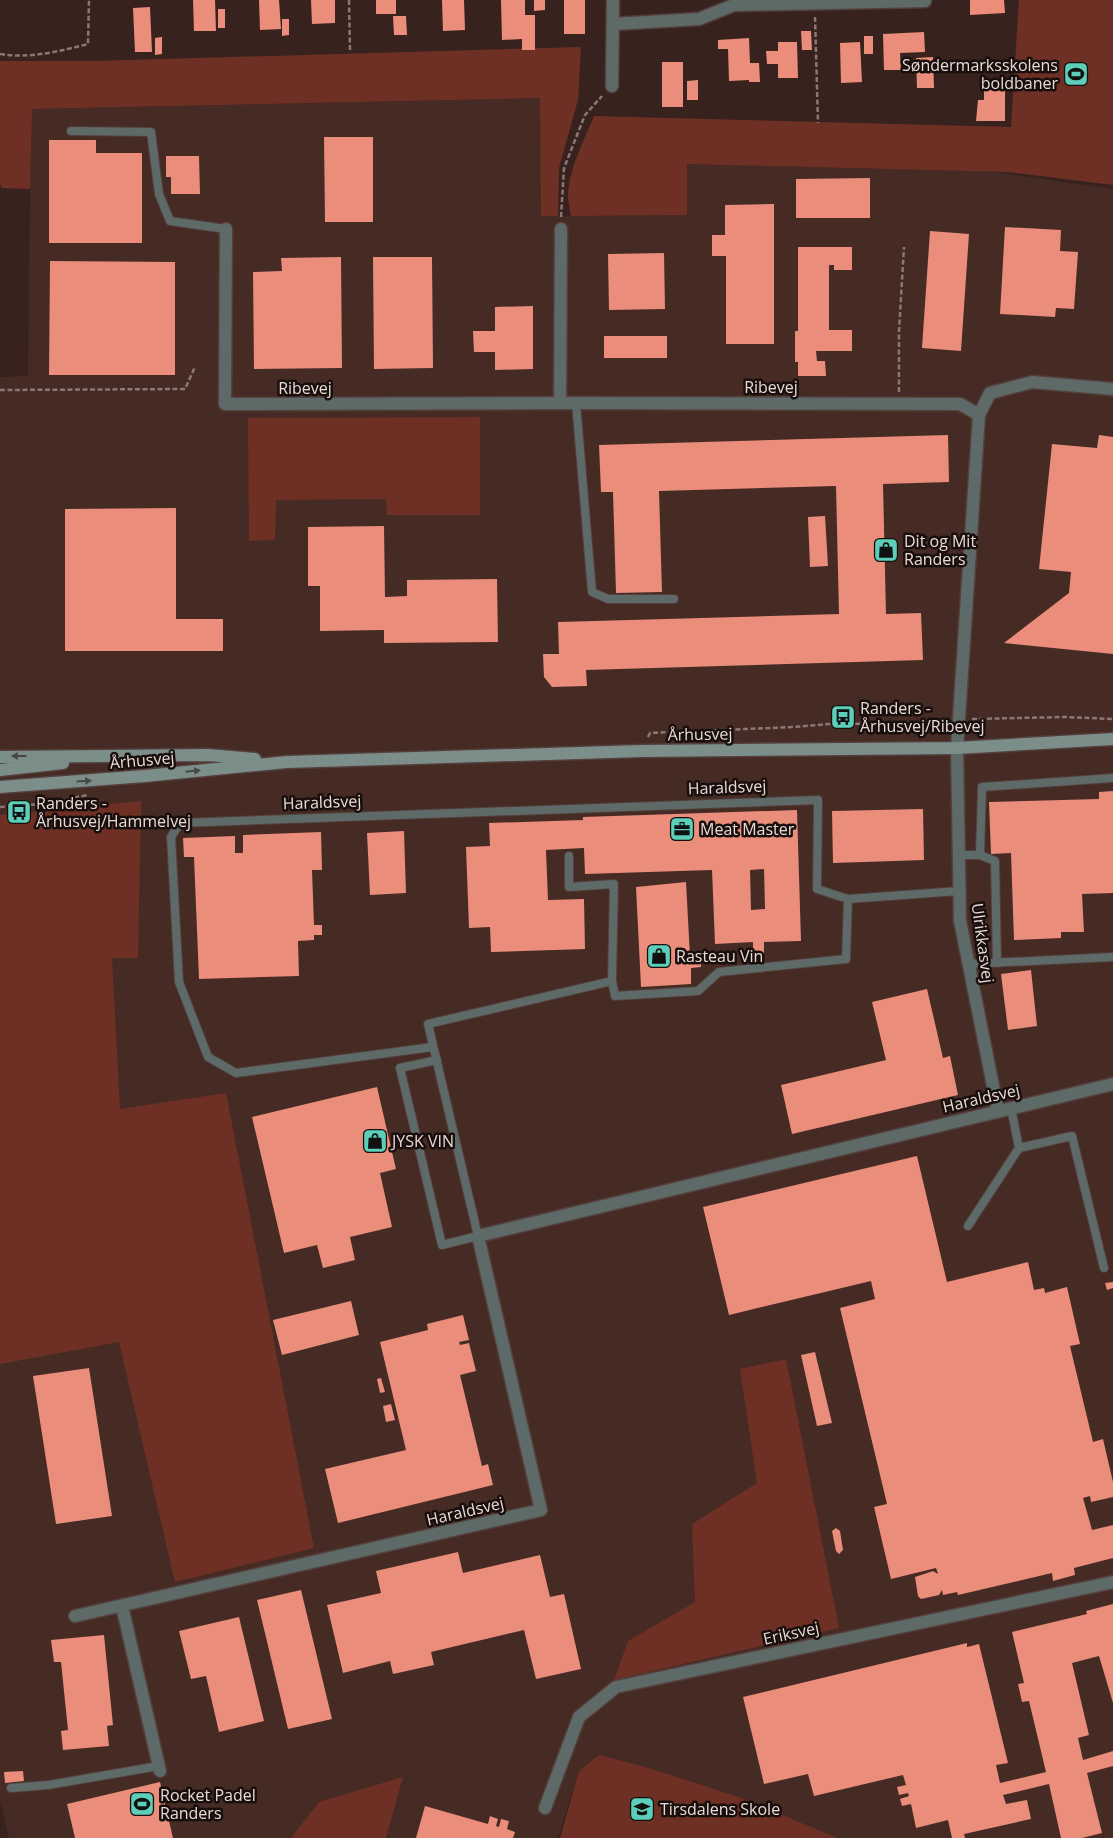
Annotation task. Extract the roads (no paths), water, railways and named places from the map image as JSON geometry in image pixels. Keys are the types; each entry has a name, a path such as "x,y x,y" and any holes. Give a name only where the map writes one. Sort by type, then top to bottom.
{"main road":[{"name":"Århusvej","path":"0,787 145,776 286,762 641,751 957,748 1113,739"},
{"name":"Århusvej","path":"0,756 208,755 286,762"},
{"path":"0,770 128,756"}],"street":[{"path":"612,86 613,0"},
{"path":"613,24 699,19 734,5 925,1"},
{"path":"560,403 561,228"},
{"name":"Ribevej","path":"226,229 225,404 899,403 960,404 979,415"},
{"path":"957,748 979,415 990,393 1032,382 1113,389"},
{"name":"Ulrikkasvej","path":"957,748 960,921 998,1111"},
{"name":"Haraldsvej","path":"75,1616 541,1510 478,1236 1113,1084"},
{"name":"Eriksvej","path":"546,1808 579,1717 616,1687 1113,1582"},
{"path":"122,1606 160,1768"}],"lane":[{"path":"71,132 151,132 159,194 170,221 226,229"},
{"path":"576,402 592,592 608,599 674,600"},
{"path":"980,855 982,787 1113,778"},
{"name":"Haraldsvej","path":"433,1047 236,1073 208,1057 179,982 171,837 180,823 818,800 817,888 848,899 959,891"},
{"path":"959,855 980,855 995,861 997,963"},
{"path":"569,856 569,887 614,884 612,981 615,996 698,991 719,972 846,959 848,899"},
{"path":"968,964 1113,957"},
{"name":"Haraldsvej","path":"436,1060 400,1068 442,1245 478,1236 428,1024 612,981"},
{"path":"1011,1108 1019,1148"},
{"path":"968,1226 1019,1148 1072,1136 1104,1268"},
{"path":"11,1788 48,1785 160,1768"}],"place":[{"name":"Søndermarksskolens boldbaner","path":"1076,74"},
{"name":"Dit og Mit Randers","path":"886,550"},
{"name":"Randers - Århusvej/Ribevej","path":"843,717"},
{"name":"Randers - Århusvej/Hammelvej","path":"19,812"},
{"name":"Meat Master","path":"682,829"},
{"name":"Rasteau Vin","path":"659,956"},
{"name":"JYSK VIN","path":"375,1141"},
{"name":"Rocket Padel Randers","path":"142,1804"},
{"name":"Tirsdalens Skole","path":"642,1809"}]}
